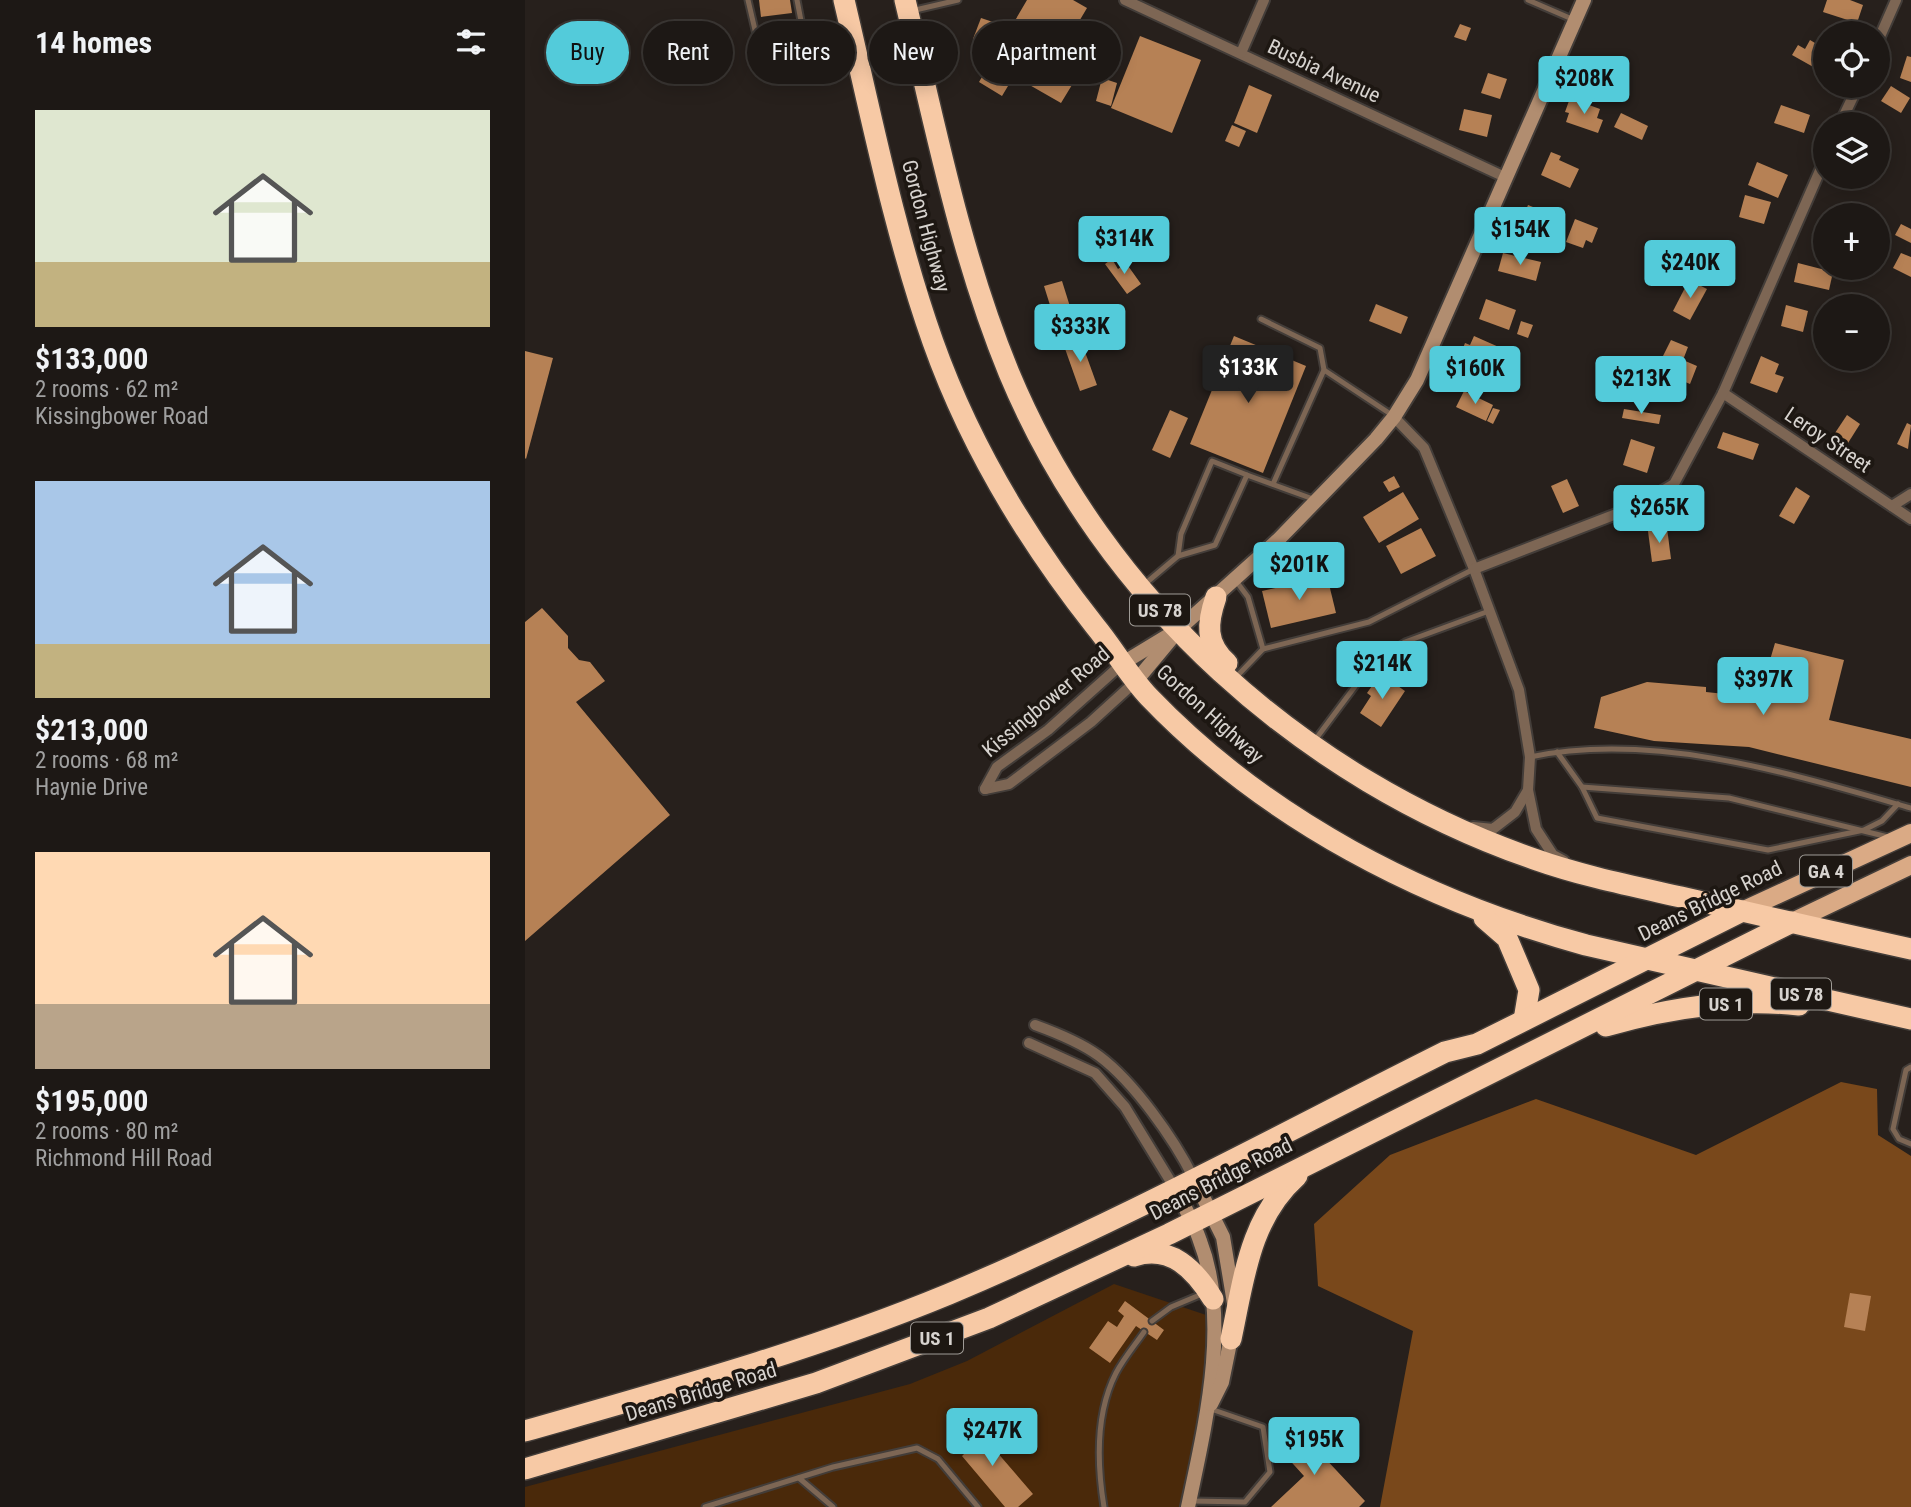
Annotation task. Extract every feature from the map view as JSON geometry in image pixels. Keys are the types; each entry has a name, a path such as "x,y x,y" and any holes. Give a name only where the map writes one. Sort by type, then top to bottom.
{"highway":[{"name":"Gordon Highway","path":"843,0 910,268 942,365 972,435 1021,523 1065,589 1136,681 1186,732 1275,802 1328,837 1396,875 1465,905 1536,931 1697,971 1908,1018"},
{"name":"Gordon Highway","path":"907,6 968,254 1009,374 1042,442 1068,487 1141,587 1232,682 1311,746 1398,800 1514,852 1587,875 1911,949"},
{"path":"1216,597 1208,620 1210,639 1220,657 1311,746"},
{"path":"1465,905 1495,925 1507,938 1529,990 1524,1020"},
{"name":"Deans Bridge Road","path":"525,1431 728,1372 852,1331 1021,1262 1445,1052 1477,1044 1742,911"},
{"name":"Deans Bridge Road","path":"525,1469 816,1383 989,1318 1105,1265 1793,922"},
{"name":"US 1","path":"1550,1042 1658,1013 1732,1003 1764,1002 1908,1018"},
{"path":"1231,1339 1237,1287 1261,1220 1278,1194 1321,1156"},
{"path":"1105,1265 1145,1252 1164,1254 1184,1264 1211,1294"}],"main road":[{"name":"Deans Bridge Road","path":"1742,911 1904,836"},
{"name":"Deans Bridge Road","path":"1793,922 1911,865"}],"street":[{"name":"Busbia Avenue","path":"1125,0 1507,178"},
{"path":"1241,53 1265,0"},
{"name":"Kissingbower Road","path":"1179,629 1123,663 1048,730 997,767 985,789 1009,784 1091,722 1136,681 1179,629 1235,580 1316,500 1394,417 1417,380 1584,0"},
{"path":"1887,21 1896,0"},
{"path":"1474,569 1637,506 1674,484 1723,393 1813,187"},
{"name":"Leroy Street","path":"1723,393 1911,519"},
{"path":"1394,417 1424,448 1474,569 1519,690 1530,757 1528,790 1536,830 1553,855 1587,875"},
{"path":"1892,506 1911,494"},
{"path":"1444,822 1493,829 1515,812 1528,790"},
{"path":"1035,1025 1081,1045 1116,1072 1164,1131 1184,1182 1191,1222 1201,1241 1211,1294 1208,1408 1188,1504"},
{"path":"1029,1043 1095,1073 1125,1107 1184,1182 1212,1212 1223,1237 1237,1287"},
{"path":"1208,1408 1222,1382 1231,1339"}],"lane":[{"path":"748,0 762,60 807,52 797,0"},
{"path":"907,6 958,0"},
{"path":"1528,0 1575,21"},
{"path":"1261,319 1320,348 1324,370 1273,484"},
{"path":"1324,370 1394,417"},
{"path":"1178,556 1181,534 1212,461 1316,500"},
{"path":"1141,587 1178,556 1216,545 1247,475"},
{"path":"1239,674 1263,649 1369,622 1474,569"},
{"path":"1235,580 1248,597 1263,649"},
{"path":"1311,746 1374,661 1405,642 1490,610"},
{"path":"1530,757 1579,749 1642,751 1768,768 1911,808"},
{"path":"1557,752 1582,787 1597,818 1767,850 1864,830 1882,821 1898,804"},
{"path":"1582,787 1730,798 1864,830 1904,836"},
{"path":"1911,1067 1906,1070 1893,1129 1899,1139 1911,1144"},
{"path":"1152,1321 1171,1307 1237,1287"},
{"path":"1104,1507 1100,1479 1105,1401 1116,1372 1144,1332"},
{"path":"1188,1504 1245,1502 1270,1472 1263,1427 1208,1408"},
{"path":"705,1507 799,1478 917,1448 938,1460 978,1507"},
{"path":"799,1478 833,1507"}],"shaded area":[{"path":"1841,1082 1877,1089 1878,1135 1911,1156 1911,1507 1380,1507 1413,1331 1318,1286 1314,1224 1390,1155 1536,1099 1696,1155"},
{"path":"1114,1284 1215,1318 1188,1507 525,1507 525,1487 910,1384 967,1361"}],"building":[{"path":"759,0 790,0 792,13 761,17"},
{"path":"1027,0 1073,0 1087,8 1079,21 1015,21"},
{"path":"1827,0 1850,0 1863,5 1858,21 1823,12"},
{"path":"1460,24 1471,28 1466,41 1454,37"},
{"path":"1140,36 1201,60 1172,133 1111,108"},
{"path":"1810,40 1813,42 1813,67 1792,55 1798,45 1805,49"},
{"path":"1907,56 1911,57 1911,82 1900,78"},
{"path":"1592,57 1614,67 1605,88 1583,79"},
{"path":"1488,73 1507,79 1500,99 1481,93"},
{"path":"982,84 1009,84 1002,96"},
{"path":"1028,84 1073,84 1061,103"},
{"path":"1100,84 1117,84 1111,106 1096,101"},
{"path":"1249,85 1272,95 1257,133 1234,123"},
{"path":"1890,88 1910,98 1901,113 1881,101 1883,98 1890,98"},
{"path":"1570,98 1600,109 1597,118 1603,120 1598,133 1566,122 1569,113 1565,112"},
{"path":"1781,105 1810,115 1804,133 1774,123"},
{"path":"1464,109 1492,115 1487,137 1459,130"},
{"path":"1621,113 1648,126 1642,140 1614,127"},
{"path":"1232,125 1246,131 1239,147 1225,141"},
{"path":"1551,152 1561,156 1559,160 1579,169 1570,188 1541,175"},
{"path":"1757,162 1788,175 1778,198 1748,185"},
{"path":"1745,195 1771,202 1764,224 1739,217"},
{"path":"1528,205 1553,215 1547,231 1554,234 1550,244 1518,231"},
{"path":"1575,219 1598,228 1592,243 1586,240 1583,248 1566,242"},
{"path":"1901,224 1911,229 1911,243 1895,235"},
{"path":"1503,253 1541,262 1536,281 1498,271"},
{"path":"1901,253 1911,257 1911,277 1893,268"},
{"path":"1112,259 1118,269 1126,263 1141,284 1127,294 1105,264"},
{"path":"1798,263 1813,267 1813,280 1831,280 1829,290 1794,282"},
{"path":"1689,280 1707,289 1690,320 1673,311"},
{"path":"1062,281 1077,329 1059,334 1044,286"},
{"path":"1486,299 1516,310 1509,330 1479,319"},
{"path":"1376,304 1408,317 1401,334 1369,321"},
{"path":"1786,305 1808,311 1803,332 1781,326"},
{"path":"1521,321 1533,325 1528,338 1517,334"},
{"path":"1234,336 1306,366 1263,473 1190,444"},
{"path":"1474,336 1501,348 1493,368 1472,359 1470,364 1459,359 1465,343 1470,345"},
{"path":"1080,338 1097,385 1080,391 1063,343"},
{"path":"1671,340 1688,347 1683,360 1697,366 1690,384 1664,373 1667,367 1659,364"},
{"path":"525,351 553,358 526,459 525,458"},
{"path":"1761,356 1779,364 1775,374 1784,377 1777,393 1750,383"},
{"path":"1464,391 1493,405 1486,421 1456,407"},
{"path":"1493,408 1500,410 1493,424 1487,421"},
{"path":"1624,409 1661,415 1659,424 1622,418"},
{"path":"1170,410 1188,418 1170,458 1152,450"},
{"path":"1847,415 1860,424 1848,443 1835,433"},
{"path":"1907,423 1911,425 1908,449 1897,444"},
{"path":"1723,432 1759,444 1753,460 1717,448"},
{"path":"1631,439 1655,447 1647,473 1623,465"},
{"path":"1394,476 1400,487 1389,492 1383,482"},
{"path":"1567,479 1579,506 1563,513 1551,486"},
{"path":"1796,487 1810,496 1794,524 1779,516"},
{"path":"1403,492 1419,519 1379,543 1363,517"},
{"path":"1421,528 1436,556 1401,574 1386,546"},
{"path":"1667,528 1671,559 1652,562 1648,531"},
{"path":"1327,576 1336,613 1271,628 1262,591"},
{"path":"542,608 568,636 568,648 579,660 590,662 605,681 576,702 670,815 525,941 525,622"},
{"path":"1775,643 1844,660 1829,720 1911,739 1911,787 1749,747 1654,741 1594,728 1601,697 1647,682 1706,687 1706,692 1725,694 1726,671 1755,674 1757,669 1761,670 1763,659 1770,660"},
{"path":"1385,677 1405,691 1381,727 1360,713 1371,696 1367,693 1374,683 1379,686"},
{"path":"1850,1293 1871,1296 1865,1331 1844,1327"},
{"path":"1125,1301 1164,1330 1157,1340 1136,1326 1110,1363 1089,1348 1108,1321 1117,1327 1124,1316 1118,1311"},
{"path":"971,1422 1033,1494 1018,1507 1005,1507 962,1456 967,1451 954,1436"},
{"path":"1294,1425 1365,1501 1359,1507 1271,1507 1304,1476 1274,1443"}]}
